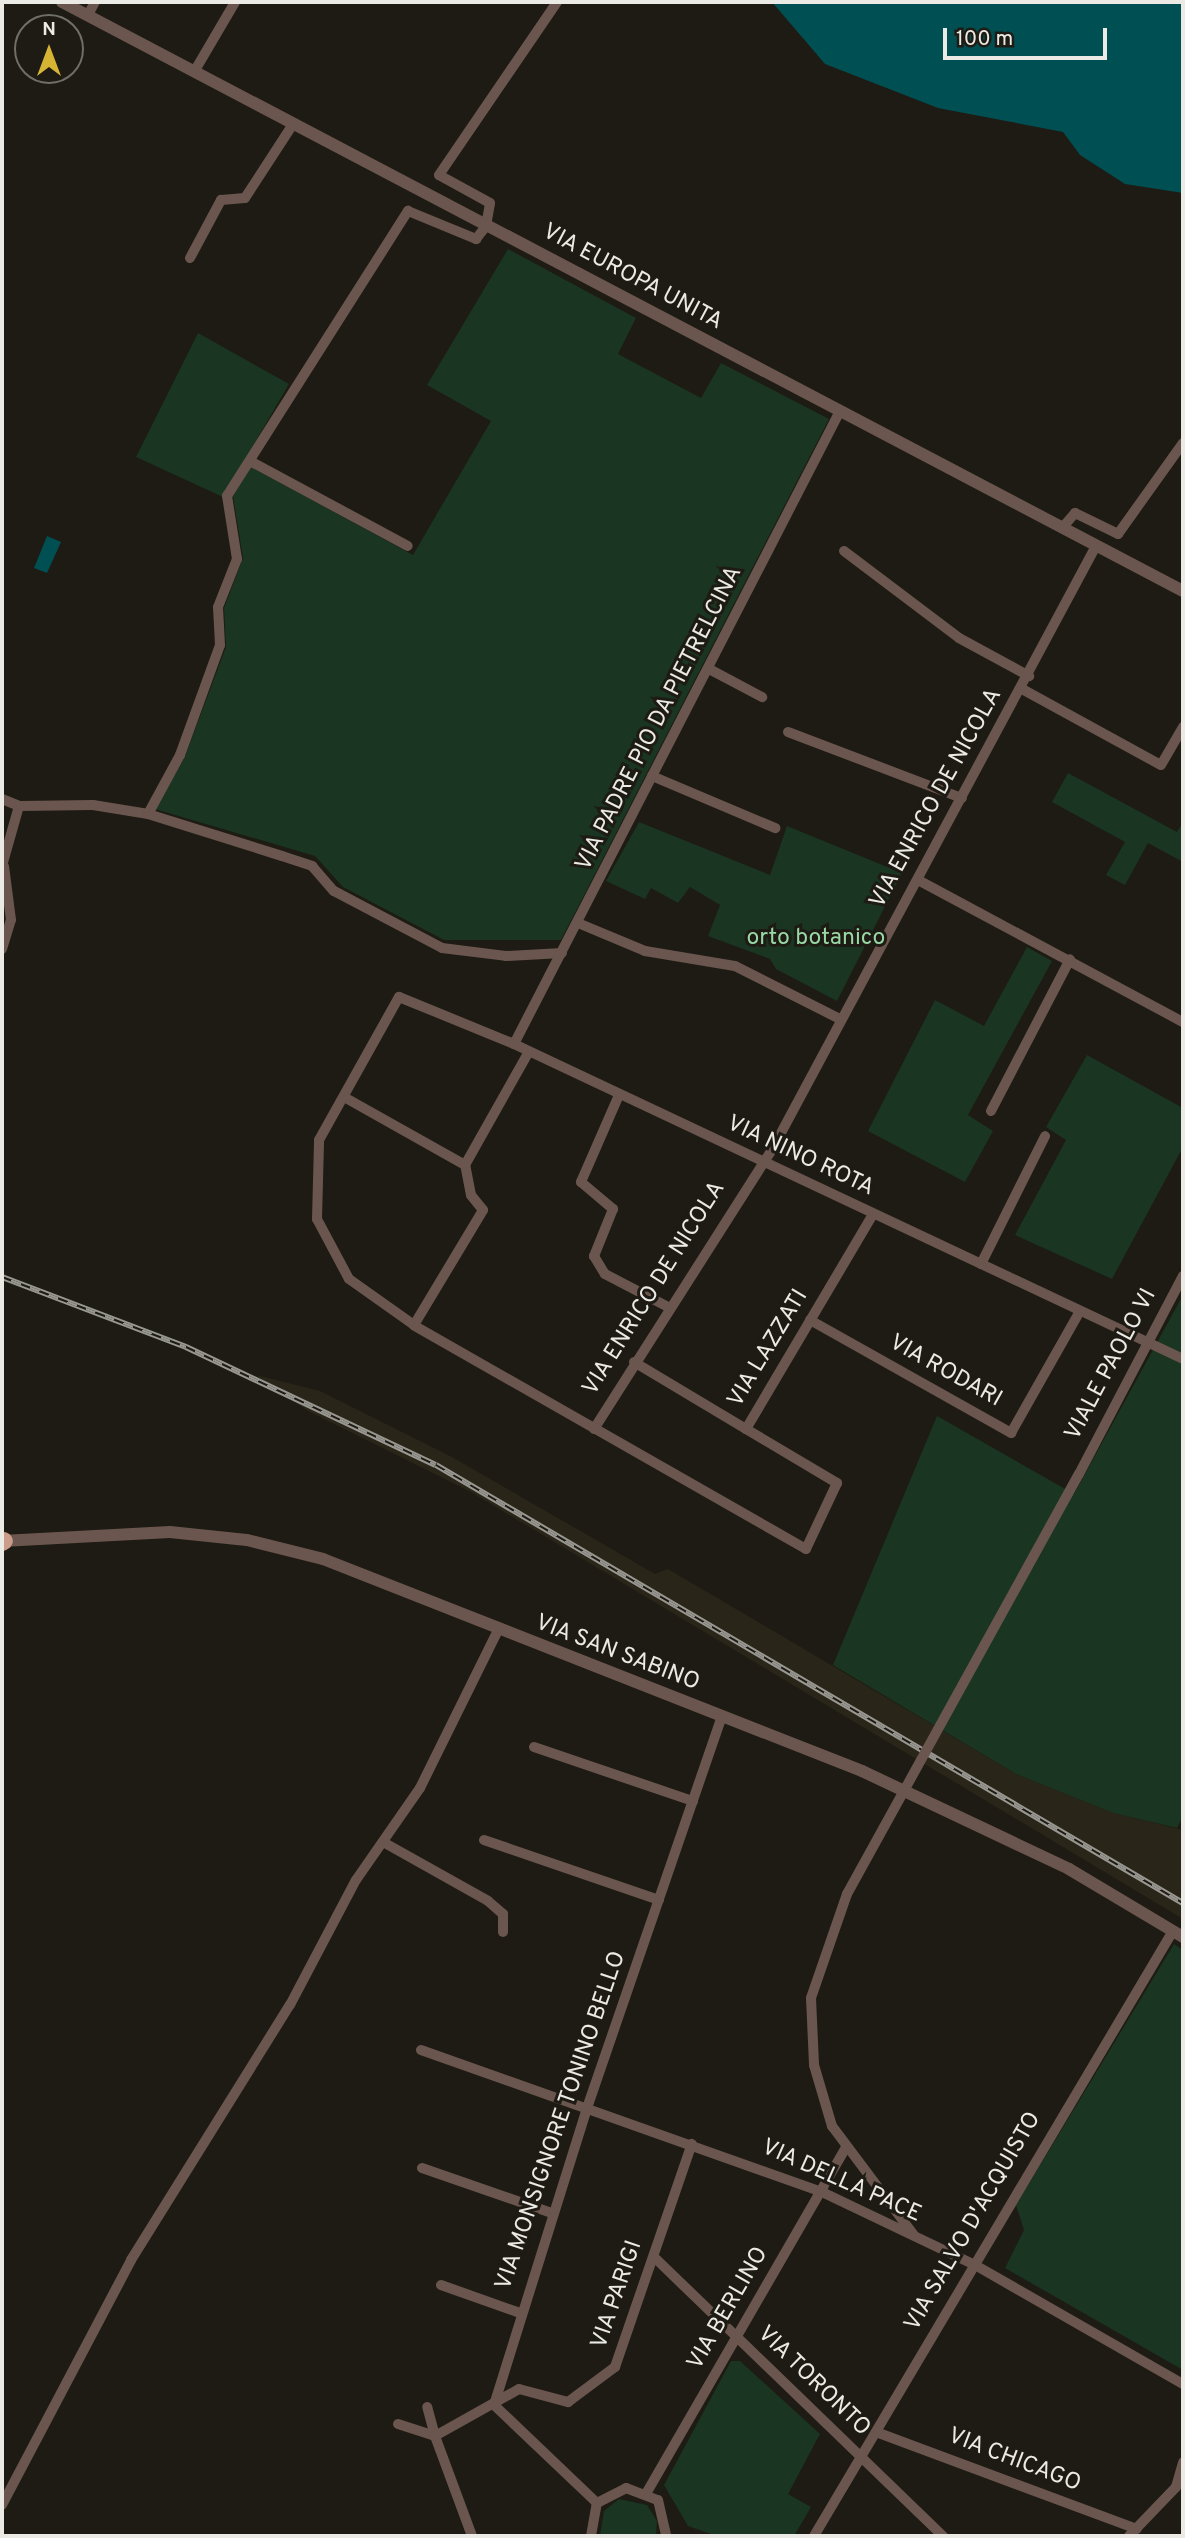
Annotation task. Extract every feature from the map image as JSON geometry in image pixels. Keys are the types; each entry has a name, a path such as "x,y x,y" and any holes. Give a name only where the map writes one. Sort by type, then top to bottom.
{"street":[{"name":"VIA EUROPA UNITA","path":"62,2 1183,591"},
{"path":"88,15 95,2"},
{"path":"194,72 235,2"},
{"path":"148,814 180,755 220,645 218,607 237,559 227,496 408,211 476,239 485,226 490,203 439,175 557,2"},
{"path":"190,258 221,200 245,198 293,124"},
{"name":"VIA PADRE PIO DA PIETRELCINA","path":"514,1044 652,776 711,670 840,411"},
{"path":"1062,528 1075,513 1118,534 1183,443"},
{"path":"250,461 408,546"},
{"name":"VIA ENRICO DE NICOLA","path":"594,1429 668,1307 761,1165 1022,689 1096,546"},
{"path":"844,551 960,638 1028,676"},
{"path":"711,670 762,697"},
{"path":"1022,689 1161,765 1183,727"},
{"path":"788,732 961,798"},
{"path":"652,776 775,828"},
{"path":"2,799 19,806 93,805 148,814 312,866 334,891 442,948 506,956 562,953"},
{"path":"2,949 11,920 3,866 19,806"},
{"path":"918,880 1070,959 1183,1022"},
{"path":"578,923 645,951 735,966 840,1019"},
{"path":"991,1111 1070,959"},
{"name":"VIA NINO ROTA","path":"344,1097 399,997 514,1044 761,1165 873,1214 1183,1359"},
{"path":"414,1325 483,1210 471,1195 465,1165 528,1053"},
{"path":"619,1095 580,1182 613,1209 594,1256 605,1274 668,1307"},
{"path":"465,1165 344,1097 320,1140 317,1219 349,1279 414,1325 806,1549 837,1483 746,1429"},
{"path":"981,1264 1045,1136"},
{"name":"VIA LAZZATI","path":"634,1362 746,1429 873,1214"},
{"name":"VIALE PAOLO VI","path":"916,2238 832,2126 814,2064 811,1998 847,1894 1079,1474 1183,1276"},
{"name":"VIA RODARI","path":"810,1320 1011,1433 1080,1311"},
{"name":"VIA SAN SABINO","path":"2,1542 170,1532 247,1540 323,1559 923,1799 1069,1869 1178,1934"},
{"path":"2,2505 131,2260 290,2005 329,1924 452,1732 498,1630"},
{"name":"VIA MONSIGNORE TONINO BELLO","path":"495,2405 520,2313 552,2213 722,1717"},
{"path":"534,1747 693,1801"},
{"path":"484,1840 659,1900"},
{"path":"383,1842 488,1901 503,1914 503,1931"},
{"name":"VIA SALVO D'ACQUISTO","path":"814,2536 975,2265 1178,1934"},
{"name":"VIA DELLA PACE","path":"421,2050 822,2192 975,2265 1183,2384"},
{"name":"VIA PARIGI","path":"495,2405 519,2389 568,2402 615,2367 691,2144"},
{"name":"VIA BERLINO","path":"648,2492 846,2147"},
{"path":"422,2168 552,2213"},
{"name":"VIA TORONTO","path":"654,2257 943,2536"},
{"path":"441,2285 520,2313"},
{"path":"398,2424 435,2436 495,2405 597,2503"},
{"path":"427,2407 472,2536"},
{"name":"VIA CHICAGO","path":"876,2432 1133,2533"},
{"path":"1133,2533 1176,2487 1183,2462"},
{"path":"597,2503 626,2488 648,2492 665,2511 666,2536"},
{"path":"591,2536 597,2503"}],"shaded area":[{"path":"256,1375 320,1391 452,1457 655,1574 668,1569 1016,1774 1113,1813 1183,1830 1183,1919 471,1492 308,1411"}],"green space":[{"path":"508,249 636,318 618,354 701,398 721,363 829,419 561,940 444,940 343,887 315,856 155,809 184,759 226,647 224,608 243,558 233,496 251,467 413,555 491,421 427,385"},
{"path":"198,333 289,384 223,497 136,457"},
{"path":"1068,773 1177,832 1183,822 1183,862 1148,843 1125,885 1106,875 1125,842 1052,802"},
{"name":"orto botanico","path":"639,822 770,875 787,826 902,873 837,1001 776,969 770,959 708,936 720,905 690,887 678,903 651,888 645,899 606,881"},
{"path":"1027,947 1052,961 968,1115 993,1131 965,1182 868,1131 935,1000 984,1026"},
{"path":"1087,1055 1183,1108 1183,1147 1112,1279 1015,1235 1066,1140 1046,1127"},
{"path":"1183,1295 1183,1816 1177,1828 1113,1813 1016,1774 833,1665 937,1416 1074,1494"},
{"path":"1174,1944 1183,1950 1183,2370 1005,2268 1024,2230 1016,2205"},
{"path":"731,2361 740,2361 820,2434 788,2494 811,2507 794,2536 717,2536 688,2526 664,2485"},
{"path":"619,2499 647,2505 657,2521 656,2536 600,2536 604,2511"}],"water":[{"path":"772,2 1183,2 1183,193 1125,184 1080,155 1063,132 938,108 825,64"},
{"path":"47,536 61,542 47,573 34,568"}],"railway":[{"path":"2,1277 186,1347 436,1465 1183,1903"}]}
